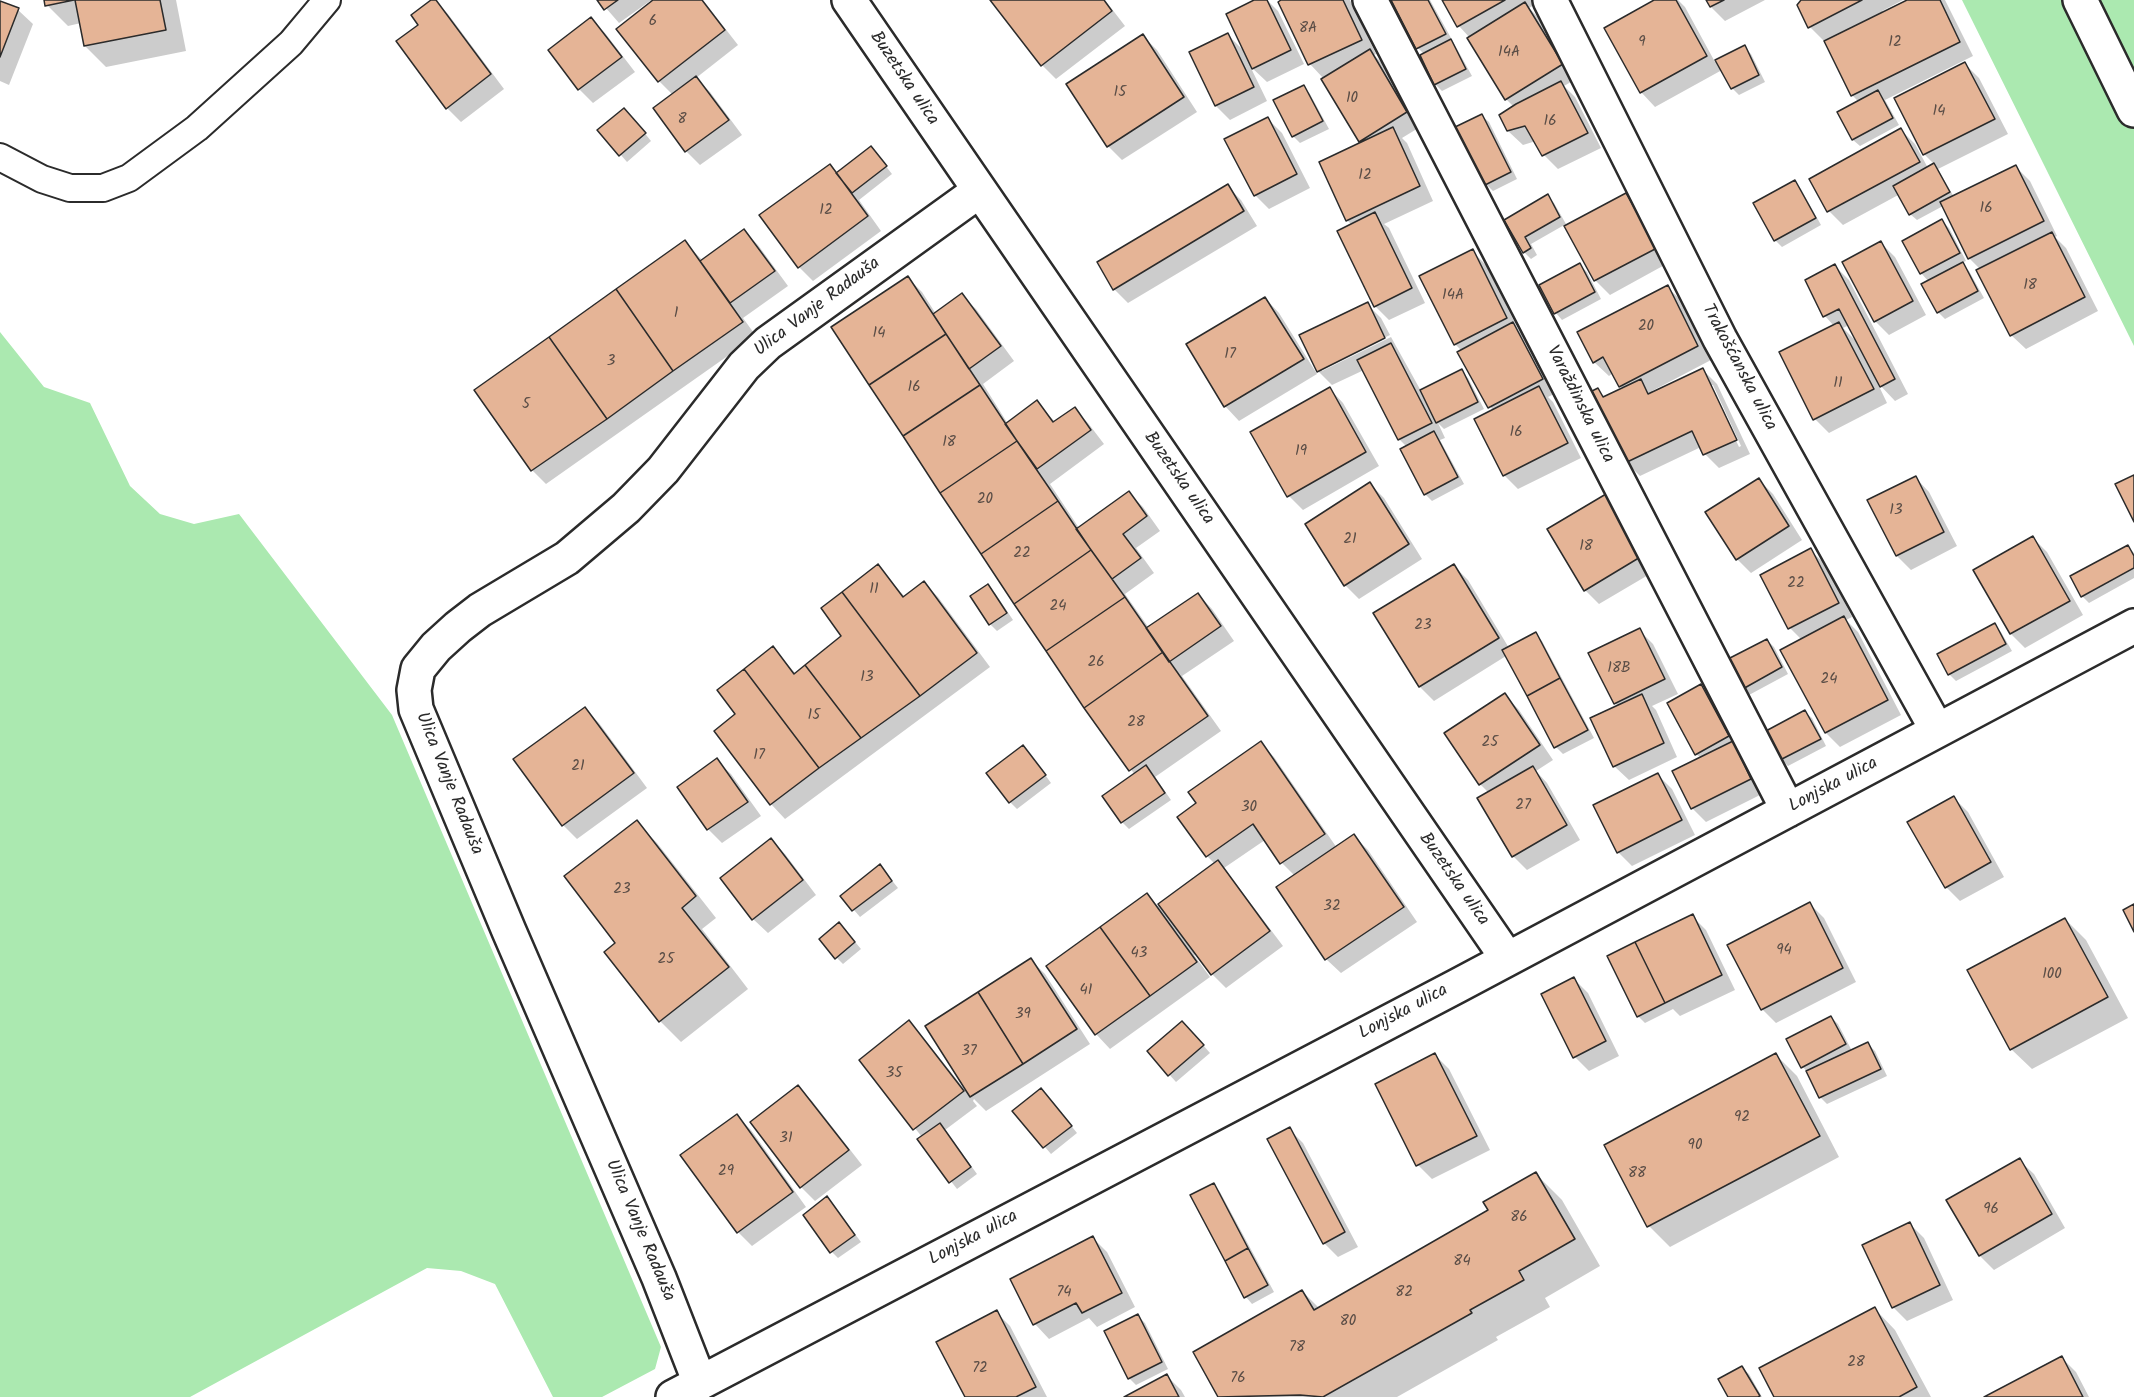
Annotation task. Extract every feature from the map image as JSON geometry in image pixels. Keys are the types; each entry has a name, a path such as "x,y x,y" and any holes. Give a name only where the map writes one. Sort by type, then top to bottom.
{"street":[{"name":"Buzetska ulica","path":"849,0 1507,958"},
{"name":"Varaždinska ulica","path":"1370,0 1788,810"},
{"name":"Trakošćanska ulica","path":"1550,0 1720,339 1937,730"},
{"path":"2080,0 2134,110"},
{"name":"Ulica Vanje Radauša","path":"686,1390 659,1278 416,709 414,690 418,669 436,647 458,627 480,610 567,558 626,508 663,470 744,366 768,343 980,191"},
{"name":"Lonjska ulica","path":"686,1390 2134,626"}],"lane":[{"path":"0,157 13,166 42,179 70,188 103,188 129,178 197,128 291,43 327,0"}],"green space":[{"path":"1962,0 2134,0 2134,346"},
{"path":"0,332 44,387 90,403 130,486 160,514 194,524 239,514 392,715 661,1347 655,1369 602,1397 553,1397 495,1284 461,1271 427,1268 190,1397 0,1397"}],"building":[{"path":"44,0 74,0 45,6"},
{"path":"75,0 160,0 166,30 84,46"},
{"path":"431,0 436,0 491,74 446,109 396,41 418,25 411,15"},
{"path":"597,0 618,0 604,10"},
{"path":"653,0 702,0 725,30 658,82 616,29"},
{"path":"990,0 1104,0 1112,11 1041,66"},
{"path":"1254,0 1267,0 1291,50 1252,69 1226,14"},
{"path":"1281,0 1343,0 1362,40 1308,65 1278,2"},
{"path":"1391,0 1428,0 1446,34 1416,49"},
{"path":"1442,0 1505,0 1457,27"},
{"path":"1654,0 1676,0 1707,56 1640,93 1604,28"},
{"path":"1706,0 1724,0 1710,7"},
{"path":"1801,0 1862,0 1808,28 1797,5"},
{"path":"1907,0 1940,0 1960,42 1851,96 1824,41"},
{"path":"0,1 19,8 0,57"},
{"path":"1525,2 1563,64 1505,100 1467,38"},
{"path":"591,17 622,57 578,90 548,50"},
{"path":"1228,33 1254,87 1215,106 1189,52"},
{"path":"1143,34 1184,97 1107,147 1066,84"},
{"path":"1451,39 1466,69 1434,85 1420,55"},
{"path":"1745,45 1759,75 1731,89 1715,60"},
{"path":"1370,49 1407,112 1359,142 1321,79"},
{"path":"1965,62 1995,119 1923,155 1894,98"},
{"path":"696,76 729,120 685,152 653,108"},
{"path":"1561,81 1588,133 1542,156 1525,126 1507,131 1499,115"},
{"path":"1304,85 1323,121 1292,137 1273,100"},
{"path":"1878,90 1893,118 1852,140 1837,112"},
{"path":"624,108 646,133 619,156 597,130"},
{"path":"1482,114 1511,172 1485,185 1453,128"},
{"path":"1268,117 1297,174 1254,196 1224,139"},
{"path":"1393,127 1420,186 1346,221 1319,162"},
{"path":"1901,128 1920,162 1827,212 1809,179"},
{"path":"871,146 887,166 852,193 836,173"},
{"path":"1934,163 1950,192 1909,215 1893,186"},
{"path":"830,164 868,216 798,268 759,215"},
{"path":"2016,165 2044,221 1968,259 1940,202"},
{"path":"1795,180 1816,218 1774,241 1753,203"},
{"path":"1228,184 1244,211 1113,290 1097,262"},
{"path":"1626,193 1657,248 1594,281 1564,226"},
{"path":"1548,194 1560,217 1525,237 1531,248 1523,253 1504,220"},
{"path":"1375,212 1412,288 1374,307 1337,231"},
{"path":"1942,219 1960,253 1920,274 1902,241"},
{"path":"744,229 775,271 730,303 700,261"},
{"path":"2052,232 2085,297 2010,336 1976,270"},
{"path":"685,240 743,322 673,371 616,289"},
{"path":"1881,241 1913,301 1874,322 1842,262"},
{"path":"1473,249 1507,318 1454,345 1419,276"},
{"path":"1963,262 1978,291 1937,313 1921,284"},
{"path":"1580,263 1595,292 1554,314 1539,285"},
{"path":"1835,264 1895,379 1880,387 1839,309 1823,317 1805,280"},
{"path":"908,276 946,334 869,385 831,327"},
{"path":"1668,285 1698,346 1619,387 1603,357 1593,363 1577,332"},
{"path":"616,289 673,371 607,419 549,337"},
{"path":"962,293 1001,346 969,369 933,314"},
{"path":"1265,297 1304,359 1224,407 1186,344"},
{"path":"1368,302 1385,338 1317,372 1299,335"},
{"path":"1513,322 1543,379 1488,408 1457,352"},
{"path":"1839,322 1874,389 1813,420 1779,352"},
{"path":"946,334 980,385 903,436 869,385"},
{"path":"549,337 607,419 531,471 474,390"},
{"path":"1391,343 1432,423 1398,440 1357,360"},
{"path":"1703,368 1737,440 1703,455 1692,431 1625,463 1592,391 1598,388 1603,397 1641,379 1648,394"},
{"path":"1462,369 1478,402 1436,423 1420,390"},
{"path":"980,385 1017,441 940,493 903,436"},
{"path":"1539,386 1568,443 1503,476 1474,419"},
{"path":"1330,387 1366,452 1287,497 1250,432"},
{"path":"1037,400 1053,422 1075,407 1091,430 1037,469 1005,424"},
{"path":"1434,431 1458,477 1424,495 1400,449"},
{"path":"1017,441 1058,501 981,554 940,493"},
{"path":"2134,475 2134,522 2115,484"},
{"path":"1916,476 1944,532 1896,556 1867,500"},
{"path":"1759,478 1789,526 1736,560 1705,512"},
{"path":"1370,482 1409,544 1344,586 1305,524"},
{"path":"1129,491 1147,516 1123,534 1141,558 1112,579 1076,529"},
{"path":"1606,494 1642,556 1584,591 1547,529"},
{"path":"1058,501 1091,550 1014,604 981,554"},
{"path":"2033,536 2070,601 2010,634 1973,570"},
{"path":"2128,545 2134,556 2134,568 2081,597 2070,576"},
{"path":"1811,548 1839,603 1788,629 1760,575"},
{"path":"1091,550 1125,597 1046,651 1014,604"},
{"path":"878,564 903,597 924,581 977,653 920,696 842,592"},
{"path":"1454,564 1499,638 1419,687 1373,613"},
{"path":"988,584 1007,613 989,625 970,596"},
{"path":"842,592 920,696 861,738 805,665 841,636 821,608"},
{"path":"1198,593 1221,626 1169,662 1146,628"},
{"path":"1125,597 1163,652 1084,708 1046,651"},
{"path":"1844,616 1888,700 1825,733 1780,650"},
{"path":"1995,623 2006,644 1948,675 1937,654"},
{"path":"1640,628 1665,679 1614,704 1588,653"},
{"path":"1536,632 1560,678 1527,696 1502,650"},
{"path":"1767,639 1782,667 1741,690 1726,660"},
{"path":"773,646 794,674 805,665 861,738 819,768 744,669"},
{"path":"1163,652 1208,716 1129,771 1084,708"},
{"path":"744,669 819,768 770,805 714,731 735,714 717,690"},
{"path":"1560,678 1588,730 1554,748 1527,696"},
{"path":"1701,684 1729,736 1695,755 1667,703"},
{"path":"1505,693 1540,745 1479,785 1444,733"},
{"path":"1642,694 1664,743 1613,767 1590,718"},
{"path":"585,707 634,773 562,826 513,759"},
{"path":"1805,710 1821,739 1780,760 1764,732"},
{"path":"1261,741 1325,834 1280,864 1253,824 1206,857 1177,817 1196,803 1188,792"},
{"path":"1733,741 1751,779 1691,809 1672,771"},
{"path":"1023,745 1046,775 1009,803 986,773"},
{"path":"717,758 748,802 707,830 677,787"},
{"path":"1146,765 1165,793 1121,823 1102,796"},
{"path":"1533,766 1567,825 1512,857 1477,798"},
{"path":"1658,773 1682,820 1617,853 1593,805"},
{"path":"1954,796 1991,862 1945,888 1907,822"},
{"path":"637,820 696,896 682,908 729,967 659,1022 604,952 615,943 564,876"},
{"path":"1354,834 1404,907 1325,960 1276,887"},
{"path":"771,838 803,880 752,920 720,878"},
{"path":"1218,860 1270,931 1211,975 1158,904"},
{"path":"880,864 892,881 852,911 840,896"},
{"path":"1147,893 1197,962 1150,996 1100,927"},
{"path":"1810,902 1843,968 1761,1010 1727,945"},
{"path":"2134,904 2134,932 2123,910"},
{"path":"1693,914 1722,975 1665,1003 1635,942"},
{"path":"2065,918 2108,997 2010,1050 1967,970"},
{"path":"839,922 855,942 835,959 819,939"},
{"path":"1100,927 1150,996 1095,1035 1046,966"},
{"path":"1635,942 1665,1003 1637,1017 1607,956"},
{"path":"1031,958 1077,1029 1023,1064 978,992"},
{"path":"1574,977 1606,1041 1573,1058 1541,994"},
{"path":"978,992 1023,1064 970,1097 925,1026"},
{"path":"1831,1016 1846,1044 1801,1068 1786,1039"},
{"path":"909,1020 964,1091 913,1130 859,1060"},
{"path":"1182,1021 1204,1045 1168,1076 1147,1051"},
{"path":"1868,1042 1881,1069 1819,1098 1806,1071"},
{"path":"1435,1053 1477,1136 1416,1166 1375,1084"},
{"path":"1776,1053 1820,1136 1647,1227 1604,1145"},
{"path":"798,1085 849,1150 800,1188 750,1122"},
{"path":"1041,1088 1072,1126 1043,1148 1012,1111"},
{"path":"737,1114 793,1192 737,1233 680,1155"},
{"path":"940,1123 971,1167 949,1183 917,1139"},
{"path":"1290,1127 1345,1232 1323,1244 1267,1139"},
{"path":"2020,1158 2052,1214 1979,1256 1946,1200"},
{"path":"1536,1172 1575,1239 1519,1271 1524,1280 1470,1310 1472,1313 1323,1397 1300,1395 1218,1397 1193,1352 1302,1290 1314,1310 1488,1210 1483,1202"},
{"path":"1214,1183 1248,1248 1225,1261 1190,1195"},
{"path":"827,1196 855,1235 830,1253 803,1215"},
{"path":"1910,1222 1940,1285 1892,1308 1862,1245"},
{"path":"1093,1236 1122,1293 1082,1313 1076,1303 1033,1325 1010,1279"},
{"path":"1248,1248 1268,1285 1244,1298 1225,1261"},
{"path":"1875,1307 1917,1387 1899,1397 1774,1397 1759,1368"},
{"path":"997,1310 1036,1387 1016,1397 965,1397 936,1342"},
{"path":"1138,1314 1162,1362 1128,1379 1104,1331"},
{"path":"2062,1356 2083,1397 1984,1397"},
{"path":"1742,1366 1760,1396 1728,1397 1718,1379"},
{"path":"1167,1374 1179,1397 1124,1397"}]}
